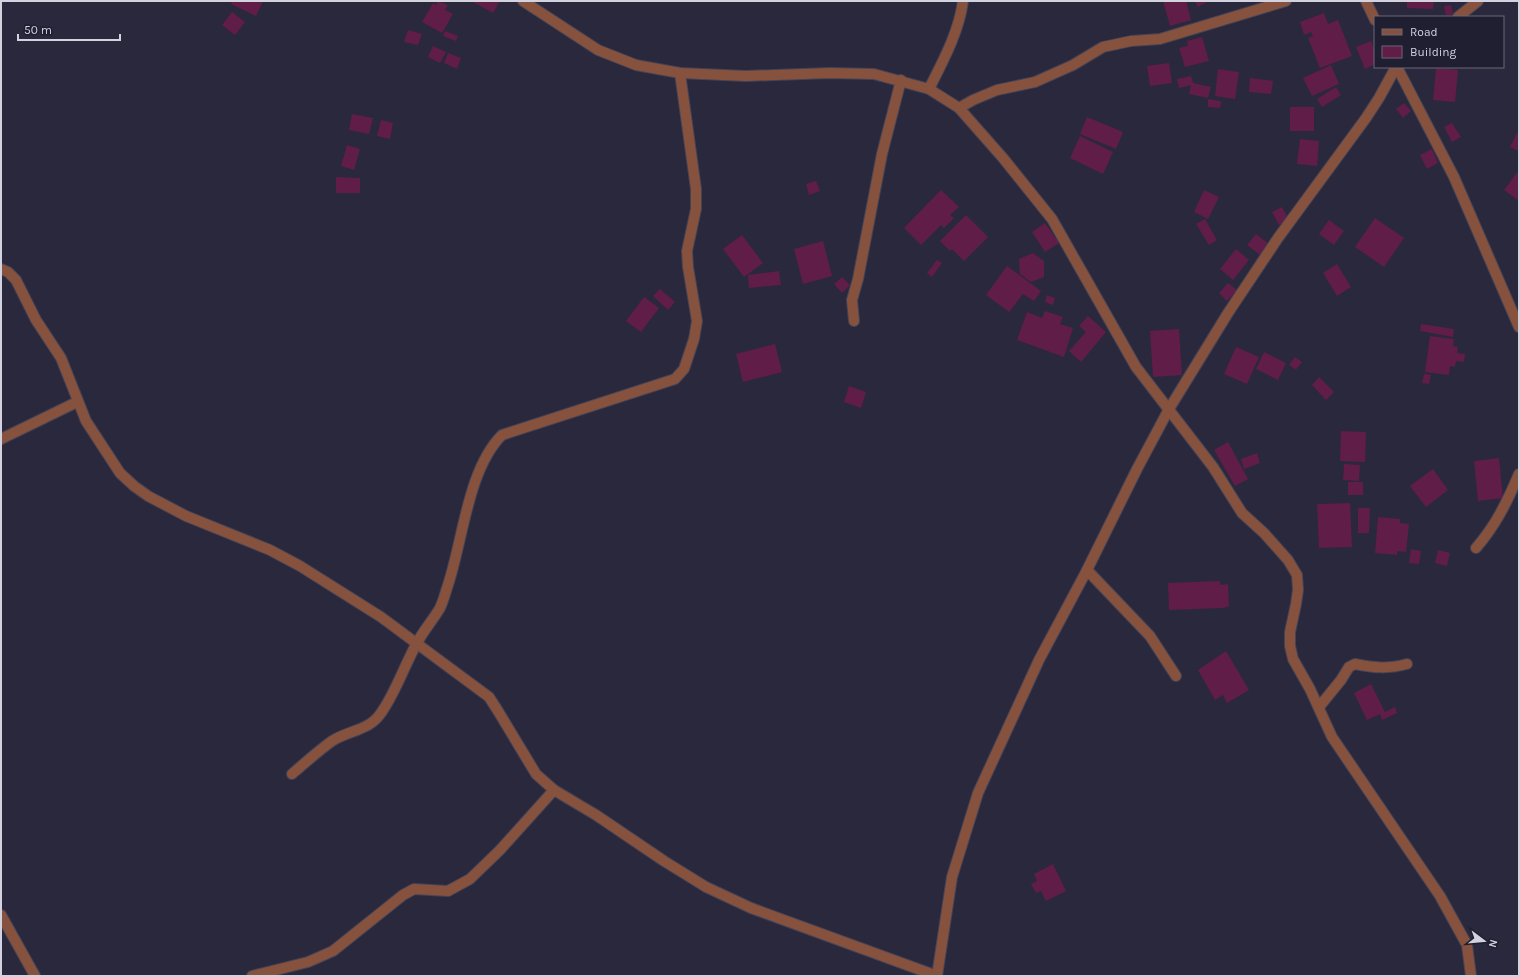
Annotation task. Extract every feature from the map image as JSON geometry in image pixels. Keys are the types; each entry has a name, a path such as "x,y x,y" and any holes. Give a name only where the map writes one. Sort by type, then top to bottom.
{"street":[{"path":"523,1 598,50 636,65 680,74 746,76 830,73 874,74 929,89 959,108 1052,219 1136,367 1213,467 1242,513 1264,533 1288,560 1297,575 1298,590 1290,632 1290,646 1293,659 1310,689 1332,737 1440,896 1467,945 1471,976"},
{"path":"929,89 942,64 961,19 963,1"},
{"path":"959,108 973,100 997,90 1035,82 1073,65 1103,47 1131,41 1160,39 1286,1"},
{"path":"1366,1 1374,18"},
{"path":"1459,16 1478,1"},
{"path":"1,269 8,272 16,280 36,320 61,358 77,402 86,421 120,473 134,486 148,496 186,516 270,550 300,566 381,616 488,697 536,774 554,790 596,814 664,861 706,887 751,908 937,976 952,877 978,793 1039,660 1087,570 1137,469 1169,409 1232,306 1278,238 1366,118 1395,68"},
{"path":"1397,68 1454,177 1519,328"},
{"path":"292,774 332,741 345,734 368,727 380,715 417,643 441,607 454,566 468,507 480,471 492,445 502,435 675,379 684,369 694,338 697,321 688,267 687,251 696,209 695,182 680,74"},
{"path":"854,321 852,300 858,278 882,154 900,80"},
{"path":"1,439 77,402"},
{"path":"1476,548 1487,535 1504,509 1519,474"},
{"path":"1087,570 1150,636 1176,676"},
{"path":"1319,707 1341,680 1349,667 1355,664 1390,668 1407,664"},
{"path":"252,976 308,962 333,950 403,895 414,889 448,891 470,878 500,850 554,790"},
{"path":"1,915 35,976"}],"building":[{"path":"232,1 263,1 256,16 231,4"},
{"path":"438,1 448,5 445,10 453,14 442,33 422,22 433,3 436,5"},
{"path":"471,1 500,1 493,13"},
{"path":"1163,1 1186,1 1191,20 1170,26"},
{"path":"1195,1 1209,1 1198,7"},
{"path":"1407,1 1434,1 1433,9 1407,8"},
{"path":"1451,5 1453,14 1446,16 1444,6"},
{"path":"232,12 245,22 235,35 222,25"},
{"path":"1324,13 1328,24 1338,20 1352,56 1320,68 1308,38 1313,36 1311,32 1304,35 1300,22"},
{"path":"408,30 422,34 418,45 404,42"},
{"path":"445,31 458,36 456,41 443,36"},
{"path":"1202,37 1209,61 1185,67 1179,48 1188,46 1187,41"},
{"path":"1371,41 1374,49 1374,64 1365,69 1356,47"},
{"path":"433,46 446,52 440,63 428,57"},
{"path":"448,53 461,58 457,69 444,63"},
{"path":"1169,63 1172,83 1150,86 1147,66"},
{"path":"1331,65 1339,84 1312,96 1303,78"},
{"path":"1436,68 1458,70 1455,102 1433,100"},
{"path":"1218,69 1239,72 1235,99 1215,96"},
{"path":"1191,76 1193,83 1211,87 1208,98 1189,94 1191,85 1179,88 1177,79"},
{"path":"1250,78 1273,81 1271,94 1249,92"},
{"path":"1336,87 1341,95 1322,107 1317,99"},
{"path":"1208,99 1221,101 1220,108 1208,107"},
{"path":"1404,103 1411,111 1403,118 1396,109"},
{"path":"1290,107 1314,107 1314,131 1290,131"},
{"path":"352,114 373,118 369,134 349,130"},
{"path":"1087,117 1123,132 1116,149 1080,134"},
{"path":"381,120 393,123 390,139 377,136"},
{"path":"1452,123 1461,137 1452,142 1444,127"},
{"path":"1518,131 1519,132 1519,151 1510,147"},
{"path":"1080,136 1113,152 1103,174 1070,158"},
{"path":"1300,139 1319,141 1317,166 1297,164"},
{"path":"347,145 360,149 354,170 341,166"},
{"path":"1432,149 1438,163 1427,169 1420,155"},
{"path":"1519,170 1519,201 1504,190"},
{"path":"336,177 360,178 360,193 336,193"},
{"path":"816,181 820,191 809,195 806,184"},
{"path":"941,190 959,207 950,215 954,218 944,228 941,225 921,245 904,228"},
{"path":"1204,190 1219,197 1208,219 1194,212"},
{"path":"1282,207 1289,220 1279,225 1272,212"},
{"path":"966,215 988,237 964,261 952,249 950,251 940,241"},
{"path":"1375,218 1404,238 1384,267 1355,247"},
{"path":"1205,219 1217,240 1209,245 1196,224"},
{"path":"1329,220 1344,231 1334,245 1319,234"},
{"path":"1045,223 1059,243 1045,252 1032,232"},
{"path":"1256,234 1269,244 1260,255 1247,245"},
{"path":"742,235 763,263 744,277 723,249"},
{"path":"823,241 832,276 803,284 794,249"},
{"path":"1236,249 1249,260 1233,280 1220,269"},
{"path":"1033,253 1044,261 1044,277 1031,282 1020,274 1019,259"},
{"path":"937,260 942,263 932,277 927,273"},
{"path":"1337,264 1351,287 1337,296 1323,273"},
{"path":"1007,266 1041,291 1034,301 1023,294 1009,312 986,295"},
{"path":"779,271 781,285 749,288 748,275"},
{"path":"842,277 850,285 842,293 834,284"},
{"path":"1228,283 1237,290 1227,301 1219,293"},
{"path":"660,289 675,302 668,310 653,296"},
{"path":"1047,295 1055,298 1053,305 1045,302"},
{"path":"644,297 659,308 641,332 626,321"},
{"path":"1045,311 1063,317 1060,324 1073,328 1064,357 1017,340 1027,312 1042,318"},
{"path":"1088,316 1106,332 1081,362 1069,351 1086,332 1079,326"},
{"path":"1421,324 1454,329 1453,337 1420,331"},
{"path":"1179,329 1182,375 1153,377 1150,331"},
{"path":"1430,336 1454,339 1453,346 1458,347 1457,353 1465,354 1464,362 1456,361 1455,367 1450,366 1449,375 1425,372"},
{"path":"775,344 782,372 743,382 736,354"},
{"path":"1236,347 1259,357 1247,384 1224,374"},
{"path":"1264,352 1286,363 1278,380 1256,369"},
{"path":"1295,357 1302,362 1296,370 1289,365"},
{"path":"1424,374 1431,375 1429,384 1422,383"},
{"path":"1319,377 1334,392 1326,400 1312,385"},
{"path":"849,386 866,392 861,408 844,402"},
{"path":"1341,431 1366,432 1365,462 1340,461"},
{"path":"1228,442 1248,479 1235,486 1214,450"},
{"path":"1257,453 1260,463 1244,469 1241,459"},
{"path":"1499,458 1503,498 1478,501 1474,461"},
{"path":"1344,464 1360,465 1359,481 1343,480"},
{"path":"1433,469 1448,490 1426,507 1410,486"},
{"path":"1348,482 1363,482 1363,495 1348,495"},
{"path":"1350,503 1352,547 1319,548 1317,504"},
{"path":"1358,508 1370,508 1369,533 1358,533"},
{"path":"1378,517 1400,519 1400,523 1409,524 1406,552 1397,551 1397,555 1375,553"},
{"path":"1411,549 1421,551 1419,564 1409,563"},
{"path":"1438,550 1450,553 1447,566 1435,563"},
{"path":"1220,581 1220,585 1228,584 1229,606 1223,608 1169,610 1168,583"},
{"path":"1226,651 1249,690 1227,703 1223,695 1215,700 1198,670"},
{"path":"1371,684 1385,712 1395,707 1397,713 1382,720 1380,714 1367,720 1354,693"},
{"path":"1053,864 1066,891 1046,901 1041,891 1036,893 1031,884 1037,881 1034,874"}]}
